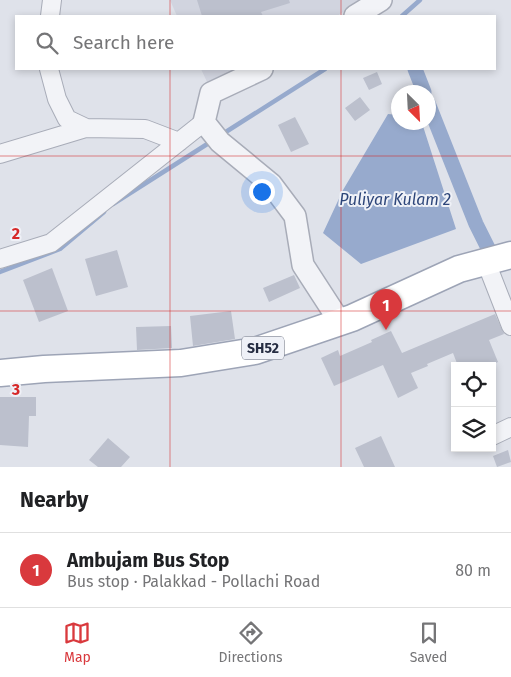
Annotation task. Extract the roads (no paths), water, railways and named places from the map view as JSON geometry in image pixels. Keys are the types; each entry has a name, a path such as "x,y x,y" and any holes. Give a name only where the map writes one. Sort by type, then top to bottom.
{"main road":[{"name":"SH52","path":"0,373 190,361 255,351 340,322 460,269 499,259"}],"street":[{"path":"50,15 52,0"},
{"path":"357,15 381,0"},
{"path":"49,70 57,98 67,119 86,128"},
{"path":"0,259 51,243 204,122 211,93 260,70"},
{"path":"204,122 220,142 271,184 295,216 303,265 340,322"},
{"path":"0,154 86,128 145,129 179,142"},
{"path":"499,259 511,326"},
{"path":"496,434 511,427"}],"water":[{"name":"Puliyar Kulam 2","path":"388,114 391,114 391,130 424,130 456,229 361,264 323,233 343,190"}],"waterway":[{"path":"403,15 420,0"},
{"path":"221,135 323,70"},
{"path":"415,70 421,85"},
{"path":"436,123 476,224 488,248"},
{"path":"113,204 212,141"},
{"path":"0,272 60,249 104,212"}],"place":[{"name":"Ambujam Bus Stop","path":"386,330"}]}
